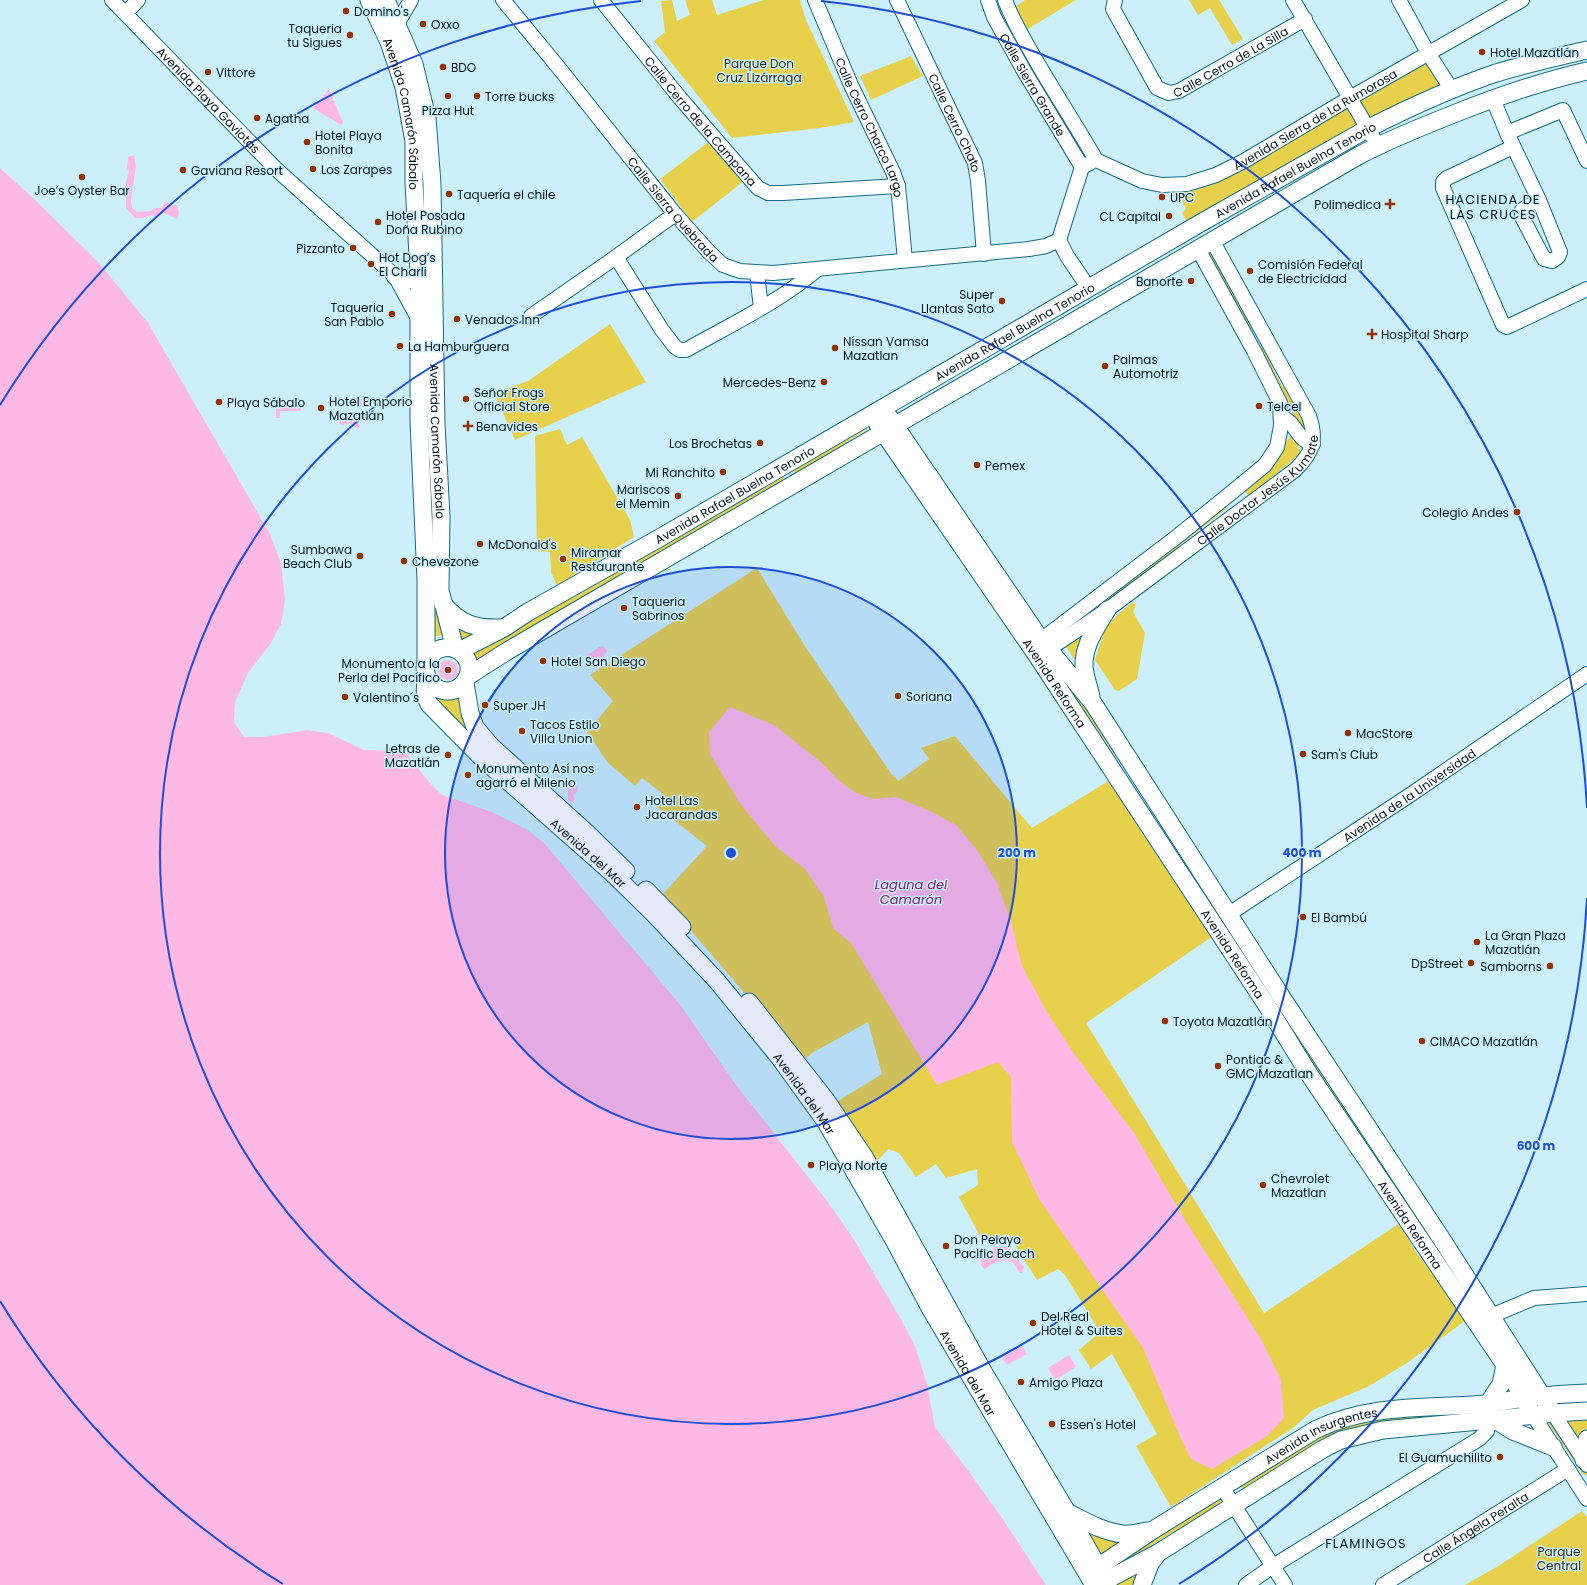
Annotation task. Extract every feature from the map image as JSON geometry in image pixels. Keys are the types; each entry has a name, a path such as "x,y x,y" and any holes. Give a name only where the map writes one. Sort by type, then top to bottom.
{"main road":[{"name":"Avenida Camarón Sábalo","path":"369,0 389,42 404,87 414,141 414,184 419,274 427,322 436,424 441,516 440,590 457,650"},
{"name":"Avenida Camarón Sábalo","path":"386,0 414,64 427,118 432,184 427,322 420,421 426,580 426,670"},
{"name":"Avenida Rafael Buelna Tenorio","path":"457,650 504,628 528,612 662,536 1088,287 1393,115 1495,74 1539,61 1587,50"},
{"name":"Avenida Rafael Buelna Tenorio","path":"466,679 509,650 1212,240 1378,146 1420,127 1493,98 1556,78 1587,72"},
{"path":"395,276 403,280 409,280 419,274"},
{"name":"Avenida Reforma","path":"876,411 1040,648 1310,1074 1505,1365 1533,1415"},
{"path":"443,604 453,615 468,624 489,629 504,628"},
{"path":"1093,703 1084,668 1085,653 1093,632 1107,610"},
{"path":"449,647 457,650 464,655 468,662 469,669 466,679 459,688 444,691 436,688 431,683 426,670 428,658 437,650 449,647"},
{"name":"Avenida Reforma","path":"1040,648 1093,703 1553,1412"},
{"name":"Avenida del Mar","path":"426,670 426,698 429,704 483,759 610,871 654,914 717,982 779,1057 826,1122 934,1314 1098,1579"},
{"name":"Avenida del Mar","path":"466,679 470,713 478,732 491,746 587,833 664,907 765,1020 826,1100 865,1158 984,1373 1067,1512 1098,1579"},
{"path":"1408,1220 1422,1210"},
{"path":"1459,1298 1475,1291"},
{"path":"1488,1404 1501,1384 1505,1365"},
{"name":"Avenida Insurgentes","path":"1098,1579 1152,1530 1222,1486 1328,1423 1366,1412 1488,1404 1524,1398 1587,1393"},
{"name":"Avenida Insurgentes","path":"1098,1579 1158,1553 1235,1504 1341,1440 1383,1430 1492,1420 1553,1412 1587,1411"},
{"path":"1492,1420 1513,1431 1553,1447"},
{"path":"1585,1462 1587,1439"},
{"path":"1067,1512 1113,1532 1124,1534 1152,1530"},
{"path":"1142,1585 1150,1564 1158,1553"}],"street":[{"name":"Avenida Playa Gaviotas","path":"112,0 276,169 395,276 427,322"},
{"path":"126,13 138,0"},
{"path":"397,24 411,0"},
{"name":"Calle Sierra Quebrada","path":"503,0 675,214 709,252 724,265 740,271 773,273 1029,249 1046,246 1059,240"},
{"name":"Calle Cerro Charco Largo","path":"815,0 848,78 890,165 898,186 905,260"},
{"name":"Calle Cerro Chato","path":"897,0 975,163 978,181 984,254"},
{"name":"Calle Sierra Grande","path":"988,0 994,17 1024,71 1082,167"},
{"name":"Calle Sierra Grande","path":"1005,0 1008,10 1068,116 1096,160"},
{"name":"Calle Cerro de La Silla","path":"1115,0 1113,9 1157,88 1170,93 1179,90 1305,19"},
{"path":"1293,0 1378,146"},
{"path":"1399,0 1428,53 1452,90"},
{"name":"Avenida Sierra de La Rumorosa","path":"1096,160 1142,181 1162,185 1187,184 1216,175 1244,161 1350,98 1522,0"},
{"name":"Calle Cerro de la Campana","path":"606,1 680,98 758,188 768,193 783,193 898,186"},
{"path":"1493,98 1513,147 1539,200"},
{"path":"1507,133 1564,110 1587,161"},
{"path":"1513,147 1447,178 1443,182 1443,188 1503,325 1507,326 1587,289"},
{"path":"1088,287 1067,256 1059,240 1082,167 1096,160"},
{"path":"531,316 675,214"},
{"name":"Calle Doctor Jesús Kumate","path":"1040,648 1107,610 1296,470 1310,453 1314,434 1309,416 1212,240"},
{"name":"Calle Doctor Jesús Kumate","path":"1040,648 1266,465 1277,447 1280,438 1282,417 1280,402 1198,249"},
{"path":"616,257 662,330 675,347 680,350 686,350 761,308 806,280 818,269"},
{"path":"757,273 761,308"},
{"path":"1282,417 1290,421 1305,441 1313,444"},
{"path":"1224,498 1237,514"},
{"name":"Avenida de la Universidad","path":"1229,914 1410,795 1587,674"},
{"path":"1491,1316 1534,1298 1587,1294"},
{"name":"Avenida Reforma","path":"1553,1412 1585,1462"},
{"name":"Avenida Reforma","path":"1533,1415 1568,1469 1583,1485 1587,1499"},
{"path":"1246,1585 1273,1566 1479,1439 1487,1432 1492,1420"},
{"name":"Calle Ángela Peralta","path":"1383,1585 1568,1469"},
{"path":"1222,1486 1235,1504 1285,1585"}],"green space":[{"name":"Parque Don Cruz Lizárraga","path":"672,0 677,21 690,15 685,0 712,0 717,15 764,0 800,0 806,20 854,122 820,128 732,138 654,41 665,32 661,1"},
{"path":"1025,0 1076,0 1021,33 1009,11"},
{"path":"1189,0 1219,0 1243,39 1232,45 1210,8 1198,15"},
{"path":"911,56 923,76 871,100 860,76"},
{"path":"1424,60 1431,65 1436,72 1440,85 1439,89 1374,120 1367,117 1359,100"},
{"path":"1340,108 1350,110 1358,124 1356,127 1187,223 1182,213 1186,209 1178,192 1194,191 1215,183"},
{"path":"711,140 744,181 692,222 660,179"},
{"path":"1211,251 1255,325 1251,330 1207,257"},
{"path":"610,324 646,382 515,440 494,393 528,381"},
{"path":"425,347 429,349 434,593 442,635 434,637"},
{"path":"1262,347 1282,386 1286,388 1302,416 1304,422 1303,432 1259,352"},
{"path":"867,425 867,429 795,475 793,470"},
{"path":"560,429 567,445 582,437 630,520 634,537 557,586 551,572 550,552 537,551 535,436"},
{"path":"1293,434 1301,453 1249,496 1245,492 1245,485 1272,461"},
{"path":"783,477 785,480 472,667 464,651 503,634 576,596"},
{"path":"1224,505 1226,509 1180,545 1175,556 1063,636 1059,633"},
{"path":"757,568 803,643 894,778 893,774 898,781 929,759 921,748 955,736 1032,828 1110,780 1213,936 1086,1023 1264,1313 1400,1223 1415,1251 1461,1309 1465,1321 1407,1363 1369,1386 1313,1410 1293,1428 1171,1507 1136,1446 1157,1434 1112,1354 1091,1369 1079,1350 1100,1332 1065,1275 1058,1269 1037,1280 1008,1234 983,1242 959,1197 978,1185 977,1169 946,1178 936,1164 916,1177 899,1153 888,1149 873,1166 833,1104 882,1074 868,1022 812,1053 803,1061 661,896 707,846 657,807 663,794 642,778 635,786 608,763 587,732 613,701 590,675"},
{"path":"1133,602 1136,605 1133,612 1145,633 1137,679 1119,691 1115,690 1095,660 1105,629 1117,615"},
{"path":"455,622 481,634 462,639"},
{"path":"1092,624 1084,670 1074,659 1065,645"},
{"path":"1054,663 1056,663 1116,752 1117,758 1084,710 1081,710"},
{"path":"427,690 460,695 495,765"},
{"path":"1277,1003 1383,1166 1376,1162 1272,1006"},
{"path":"1527,1402 1531,1409 1390,1422 1245,1492 1241,1487 1240,1481 1337,1428 1384,1416"},
{"path":"1549,1418 1587,1471 1586,1476 1582,1473 1547,1421"},
{"path":"1587,1418 1587,1427 1578,1443 1563,1421"},
{"path":"1223,1497 1223,1502 1112,1569 1110,1563"},
{"name":"Parque Central","path":"1582,1511 1587,1517 1587,1585 1465,1585 1500,1565"},
{"path":"1085,1530 1124,1540 1101,1558"},
{"path":"1139,1565 1133,1585 1116,1585"}],"water":[{"path":"329,89 343,123 341,125 313,108"},
{"path":"134,155 136,166 131,201 132,208 137,212 151,211 155,208 162,208 164,202 168,203 169,205 177,205 179,213 177,219 164,213 155,217 152,215 143,218 135,218 126,208 126,196 124,189 129,171 127,168 128,157"},
{"path":"0,168 32,197 99,263 148,323 270,534 281,563 285,600 281,624 271,643 248,673 235,702 234,722 244,737 263,737 307,730 328,733 364,750 404,751 430,783 442,795 492,812 526,829 544,843 681,1006 736,1085 827,1201 853,1238 915,1346 927,1384 935,1427 1002,1518 1046,1585 0,1585"},
{"path":"333,398 362,399 361,406 333,405"},
{"path":"276,400 292,400 292,407 301,407 301,411 280,411 280,418 276,418"},
{"path":"346,416 356,418 358,420 357,423 360,425 358,429 350,423 342,425 339,423 341,417"},
{"path":"601,646 607,651 602,658 602,661 596,661 592,664 588,663 585,659 587,655"},
{"path":"448,660 455,663 458,670 455,677 448,680 441,677 438,670 441,663"},
{"name":"Laguna del Camarón","path":"730,707 774,725 822,763 838,780 856,793 874,799 896,797 930,811 956,825 977,850 997,883 1011,922 1022,966 1047,1012 1075,1055 1134,1133 1185,1220 1261,1339 1281,1380 1284,1418 1267,1436 1212,1469 1191,1459 1181,1439 1143,1348 1039,1199 1012,1142 1011,1077 998,1062 937,1085 851,943 833,928 824,897 805,869 775,846 741,805 710,754 709,732"},
{"path":"572,783 578,788 576,793 573,795 575,799 570,803 568,801 568,786"},
{"path":"996,1247 1011,1247 1009,1253 1017,1258 1024,1267 1022,1273 1020,1273 1012,1262 1004,1260 992,1264 985,1269 983,1268 981,1263 982,1256"},
{"path":"1022,1346 1027,1354 1007,1365 1002,1358"},
{"path":"1069,1355 1076,1367 1055,1380 1048,1368"}],"place":[{"name":"Domino's","path":"346,11"},
{"name":"Oxxo","path":"423,24"},
{"name":"Taqueria tu Sigues","path":"350,35"},
{"name":"Hotel Mazatlán","path":"1482,52"},
{"name":"BDO","path":"443,67"},
{"name":"Vittore","path":"208,72"},
{"name":"Pizza Hut","path":"448,96"},
{"name":"Torre bucks","path":"477,96"},
{"name":"Agatha","path":"257,118"},
{"name":"Hotel Playa Bonita","path":"307,142"},
{"name":"Los Zarapes","path":"313,169"},
{"name":"Gaviana Resort","path":"183,170"},
{"name":"Joe’s Oyster Bar","path":"82,177"},
{"name":"Taquería el chile","path":"449,194"},
{"name":"UPC","path":"1162,197"},
{"name":"Polimedica","path":"1390,204"},
{"name":"CL Capital","path":"1169,216"},
{"name":"Hotel Posada Doña Rubino","path":"378,222"},
{"name":"Pizzanto","path":"353,248"},
{"name":"Hot Dog’s El Charli","path":"371,264"},
{"name":"Comisión Federal de Electricidad","path":"1250,271"},
{"name":"Banorte","path":"1191,281"},
{"name":"Super Llantas Sato","path":"1002,301"},
{"name":"Taqueria San Pablo","path":"392,314"},
{"name":"Venados Inn","path":"457,319"},
{"name":"Hospital Sharp","path":"1372,334"},
{"name":"La Hamburguera","path":"400,346"},
{"name":"Níssan Vamsa Mazatlan","path":"835,348"},
{"name":"Palmas Automotriz","path":"1105,366"},
{"name":"Mercedes-Benz","path":"824,382"},
{"name":"Señor Frogs Official Store","path":"466,399"},
{"name":"Playa Sábalo","path":"219,402"},
{"name":"Telcel","path":"1259,406"},
{"name":"Hotel Emporio Mazatlán","path":"321,408"},
{"name":"Benavides","path":"468,426"},
{"name":"Los Brochetas","path":"760,443"},
{"name":"Pemex","path":"977,465"},
{"name":"Mi Ranchito","path":"723,472"},
{"name":"Mariscos el Memin","path":"678,496"},
{"name":"Colegio Andes","path":"1517,512"},
{"name":"McDonald's","path":"480,544"},
{"name":"Sumbawa Beach Club","path":"360,556"},
{"name":"Miramar Restaurante","path":"563,559"},
{"name":"Chevezone","path":"404,561"},
{"name":"Taqueria Sabrinos","path":"624,608"},
{"name":"Hotel San Diego","path":"543,661"},
{"name":"Monumento a la Perla del Pacífico","path":"448,670"},
{"name":"Soriana","path":"898,696"},
{"name":"Valentino´s","path":"345,697"},
{"name":"Super JH","path":"485,705"},
{"name":"Tacos Estilo Villa Union","path":"522,731"},
{"name":"MacStore","path":"1348,733"},
{"name":"Sam's Club","path":"1303,754"},
{"name":"Letras de Mazatlán","path":"448,755"},
{"name":"Monumento Así nos agarró el Milenio","path":"468,775"},
{"name":"Hotel Las Jacarandas","path":"637,807"},
{"name":"El Bambú","path":"1303,917"},
{"name":"La Gran Plaza Mazatlán","path":"1477,942"},
{"name":"DpStreet","path":"1471,963"},
{"name":"Samborns","path":"1550,966"},
{"name":"Toyota Mazatlán","path":"1165,1021"},
{"name":"CIMACO Mazatlán","path":"1422,1041"},
{"name":"Pontiac & GMC Mazatlan","path":"1218,1066"},
{"name":"Playa Norte","path":"811,1165"},
{"name":"Chevrolet Mazatlan","path":"1263,1185"},
{"name":"Don Pelayo Pacific Beach","path":"946,1246"},
{"name":"Del Real Hotel & Suites","path":"1033,1323"},
{"name":"Amigo Plaza","path":"1021,1382"},
{"name":"Essen's Hotel","path":"1052,1424"},
{"name":"El Guamuchilito","path":"1500,1457"}],"district":[{"name":"HACIENDA DE LAS CRUCES","path":"1493,206"},
{"name":"FLAMINGOS","path":"1366,1543"}]}
